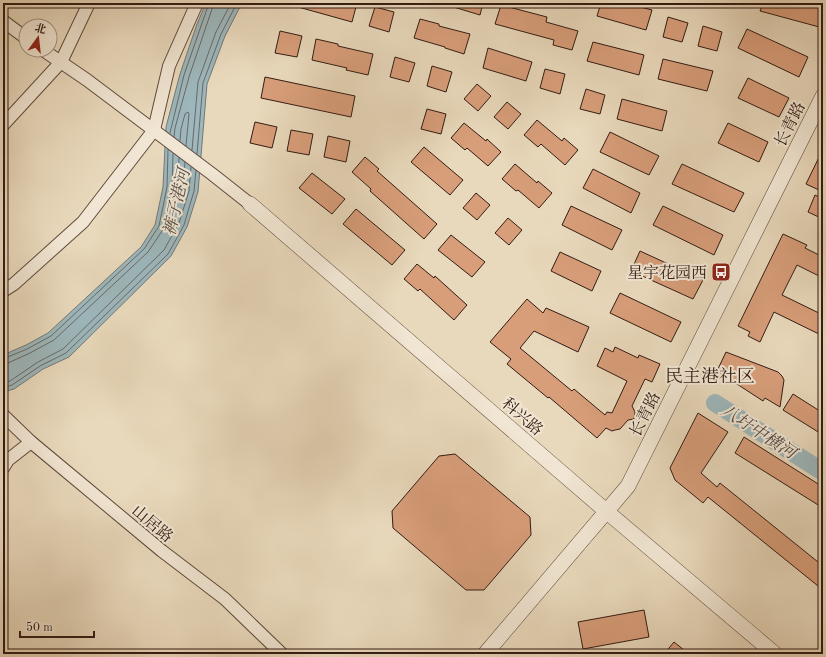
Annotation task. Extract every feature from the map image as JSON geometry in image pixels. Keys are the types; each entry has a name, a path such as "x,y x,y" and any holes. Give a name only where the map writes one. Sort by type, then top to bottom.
{"street":[{"path":"3,125 61,62 89,3"},
{"path":"3,291 14,284 83,222 158,133 169,66 197,3"},
{"path":"3,21 18,32"},
{"path":"55,58 88,80 250,204"},
{"name":"长青路","path":"485,654 628,486 823,96"},
{"name":"科兴路","path":"250,204 606,511 775,654"},
{"name":"山居路","path":"3,415 31,442 162,552 225,599 282,654"},
{"path":"3,468 8,460 31,442"}],"water":[{"name":"裤子港河","path":"206,3 242,3 225,36 207,84 198,192 187,227 171,256 69,357 43,369 14,389 3,392 3,355 48,333 141,247 155,225 163,187 166,127 180,74 197,24"}],"building":[{"path":"291,3 357,3 352,22 291,5"},
{"path":"447,3 483,3 480,15 447,5"},
{"path":"601,3 625,3 652,10 646,30 597,16"},
{"path":"763,3 808,3 823,7 823,28 760,11"},
{"path":"501,5 547,17 546,22 578,31 572,50 553,45 554,40 495,24"},
{"path":"375,7 394,12 389,32 369,26"},
{"path":"668,17 688,23 682,42 663,37"},
{"path":"420,19 439,24 439,26 470,34 464,54 414,38"},
{"path":"703,26 722,32 717,51 698,46"},
{"path":"747,29 808,57 799,77 738,48"},
{"path":"280,31 302,36 297,57 275,53"},
{"path":"316,39 373,54 368,75 346,70 347,68 312,60"},
{"path":"593,42 644,55 639,75 587,61"},
{"path":"488,48 532,62 526,81 483,68"},
{"path":"395,57 415,63 409,82 390,77"},
{"path":"663,59 713,71 707,91 658,79"},
{"path":"432,66 452,72 446,92 427,86"},
{"path":"545,69 565,74 560,94 540,88"},
{"path":"265,77 355,96 351,117 261,98"},
{"path":"748,78 789,98 779,117 738,98"},
{"path":"477,84 491,96 478,111 464,99"},
{"path":"586,89 605,95 600,114 580,109"},
{"path":"622,99 667,111 662,131 617,119"},
{"path":"507,102 521,114 508,129 494,117"},
{"path":"427,109 446,114 441,134 421,129"},
{"path":"537,120 562,141 564,138 578,150 565,165 541,144 538,147 524,135"},
{"path":"255,122 277,127 272,148 250,143"},
{"path":"464,123 486,141 487,139 501,152 488,166 467,148 465,150 451,138"},
{"path":"728,123 768,142 759,162 718,143"},
{"path":"291,130 313,134 309,155 287,151"},
{"path":"610,132 659,156 649,175 600,152"},
{"path":"328,136 350,141 346,162 324,157"},
{"path":"424,147 463,180 450,195 411,162"},
{"path":"823,149 823,182 819,190 806,184"},
{"path":"365,157 379,169 377,171 437,224 424,239 370,191 371,189 352,172"},
{"path":"515,164 537,183 538,181 552,193 539,208 518,190 516,191 502,179"},
{"path":"682,164 744,193 734,212 672,184"},
{"path":"593,169 640,193 631,213 583,188"},
{"path":"312,173 345,199 332,214 299,188"},
{"path":"476,193 490,205 477,220 463,208"},
{"path":"815,195 823,199 823,219 808,212"},
{"path":"571,206 622,230 612,250 562,225"},
{"path":"663,206 723,235 714,255 653,225"},
{"path":"356,209 405,250 392,265 343,224"},
{"path":"508,218 522,230 509,245 495,233"},
{"path":"783,234 807,245 805,248 823,257 823,278 797,265 782,295 823,315 823,336 774,312 760,342 748,336 750,332 738,326"},
{"path":"451,235 485,262 472,277 438,250"},
{"path":"640,251 703,280 693,299 631,271"},
{"path":"560,252 601,271 592,291 551,271"},
{"path":"417,264 434,278 435,276 467,305 454,320 420,289 418,291 404,279"},
{"path":"620,293 681,322 671,342 610,313"},
{"path":"527,299 543,313 546,308 589,327 578,352 534,331 520,348 572,391 574,389 605,415 607,412 612,413 627,381 597,366 605,348 613,352 615,347 638,358 639,355 660,364 652,382 645,379 632,406 635,412 634,419 628,420 620,429 612,431 606,428 597,438 507,364 511,359 490,342"},
{"path":"726,352 778,372 782,376 784,380 780,407 765,398 763,401 717,371"},
{"path":"793,394 823,413 823,435 783,410"},
{"path":"698,413 728,432 701,473 717,487 720,483 823,566 823,590 708,497 703,503 675,480 670,468"},
{"path":"744,437 823,487 823,508 735,453"},
{"path":"455,454 530,517 531,535 484,590 466,590 393,528 392,511 439,456"},
{"path":"644,610 649,637 583,649 578,622"},
{"path":"674,642 689,654 664,654"}],"waterway":[{"name":"八圩中横河","path":"715,403 823,472"}],"place":[{"name":"星宇花园西","path":"721,272"}],"district":[{"name":"民主港社区","path":"710,376"}]}
